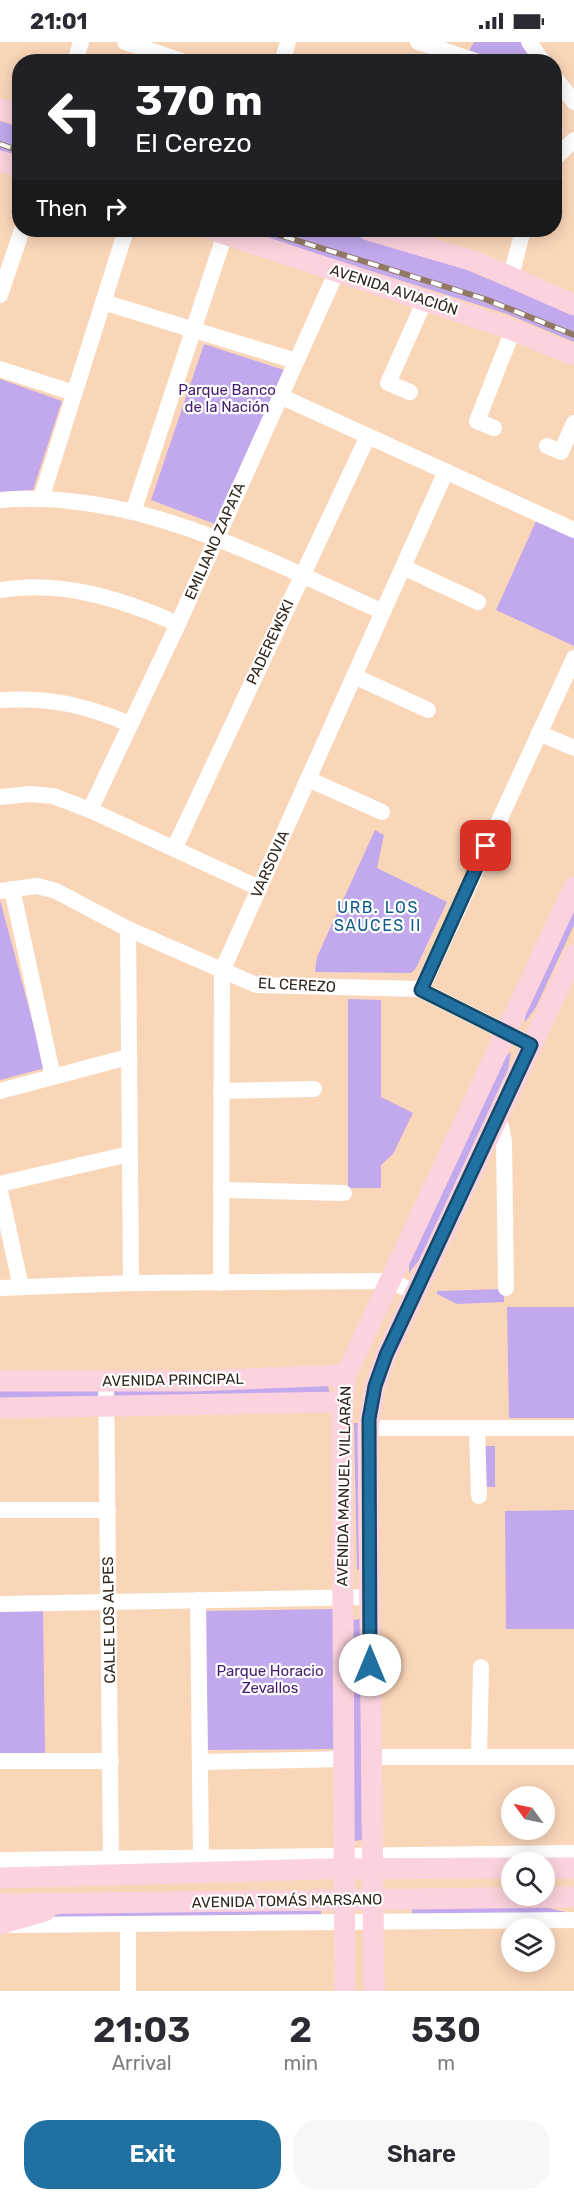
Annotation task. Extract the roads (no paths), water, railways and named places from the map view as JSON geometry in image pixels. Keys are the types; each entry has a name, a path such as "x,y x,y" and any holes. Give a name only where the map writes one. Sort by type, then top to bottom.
{"main road":[{"name":"AVENIDA AVIACIÓN","path":"234,237 513,330 574,355"},
{"path":"392,237 477,262 574,305"},
{"name":"AVENIDA MANUEL VILLARÁN","path":"345,1991 343,1597 335,1402 389,1281 507,1034 574,887"},
{"name":"AVENIDA MANUEL VILLARÁN","path":"374,1991 368,1428 380,1370 574,955"},
{"name":"AVENIDA PRINCIPAL","path":"0,1381 106,1381 346,1375"},
{"path":"324,1376 332,1386 335,1402"},
{"name":"AVENIDA PRINCIPAL","path":"0,1408 335,1402"},
{"name":"AVENIDA TOMÁS MARSANO","path":"0,1878 344,1862 501,1868"},
{"path":"555,1868 574,1868"},
{"name":"AVENIDA TOMÁS MARSANO","path":"555,1897 574,1897"},
{"name":"AVENIDA TOMÁS MARSANO","path":"0,1904 373,1911 501,1899"},
{"path":"0,1925 69,1904"},
{"path":"555,1904 574,1909"}],"street":[{"path":"125,42 161,54"},
{"path":"418,42 455,54"},
{"path":"562,88 574,102"},
{"path":"562,151 574,140"},
{"path":"0,295 4,270 19,237"},
{"path":"41,499 124,237"},
{"path":"133,512 160,435 218,237"},
{"path":"511,276 521,237"},
{"name":"EMILIANO ZAPATA","path":"90,810 178,624 337,271"},
{"path":"410,392 388,383 425,300"},
{"path":"103,302 296,361"},
{"path":"494,428 477,422 513,330"},
{"path":"0,369 74,393"},
{"path":"280,396 574,530"},
{"path":"547,446 561,452 574,423"},
{"name":"PADEREWSKI","path":"174,849 368,436"},
{"name":"VARSOVIA","path":"221,1283 222,971 446,471"},
{"path":"0,500 41,499 100,504 133,512 216,538 383,612"},
{"path":"403,567 478,602"},
{"path":"0,590 55,588 107,596 178,624"},
{"path":"421,990 574,658"},
{"path":"354,676 428,710"},
{"path":"0,700 43,699 68,702 90,707 130,724"},
{"path":"539,733 574,748"},
{"path":"308,779 382,812"},
{"path":"0,797 30,794 53,796 90,810 259,888"},
{"name":"EL CEREZO","path":"6,890 37,886 56,891 128,928 256,986 386,987 421,990 531,1045"},
{"path":"6,890 53,1077"},
{"path":"128,928 131,1283"},
{"path":"0,1091 128,1057"},
{"path":"221,1091 314,1089"},
{"path":"496,1121 501,1126 504,1142 506,1288"},
{"path":"0,1184 129,1154"},
{"path":"221,1190 344,1193"},
{"path":"0,1191 21,1287"},
{"path":"0,1288 131,1283 389,1281 416,1292"},
{"name":"CALLE LOS ALPES","path":"106,1381 111,1859"},
{"path":"368,1428 574,1428"},
{"path":"477,1428 478,1496"},
{"path":"0,1510 108,1510"},
{"path":"0,1604 370,1597"},
{"path":"198,1600 202,1762 201,1858"},
{"path":"479,1756 481,1667"},
{"path":"370,1757 574,1757"},
{"path":"202,1762 344,1759"},
{"path":"0,1761 111,1761"},
{"name":"AVENIDA TOMÁS MARSANO","path":"371,1862 574,1853"},
{"name":"AVENIDA TOMÁS MARSANO","path":"0,1860 201,1858 344,1862"},
{"name":"AVENIDA TOMÁS MARSANO","path":"0,1925 128,1924 345,1911"},
{"name":"AVENIDA TOMÁS MARSANO","path":"373,1911 574,1920"},
{"path":"128,1924 128,1991"}],"railway":[{"path":"0,144 12,148"},
{"path":"286,237 485,299 574,335"}],"district":[{"name":"URB. LOS SAUCES II","path":"378,916"}],"park label":[{"name":"Parque Banco de la Nación","path":"227,398"},
{"name":"Parque Horacio Zevallos","path":"270,1680"}]}
